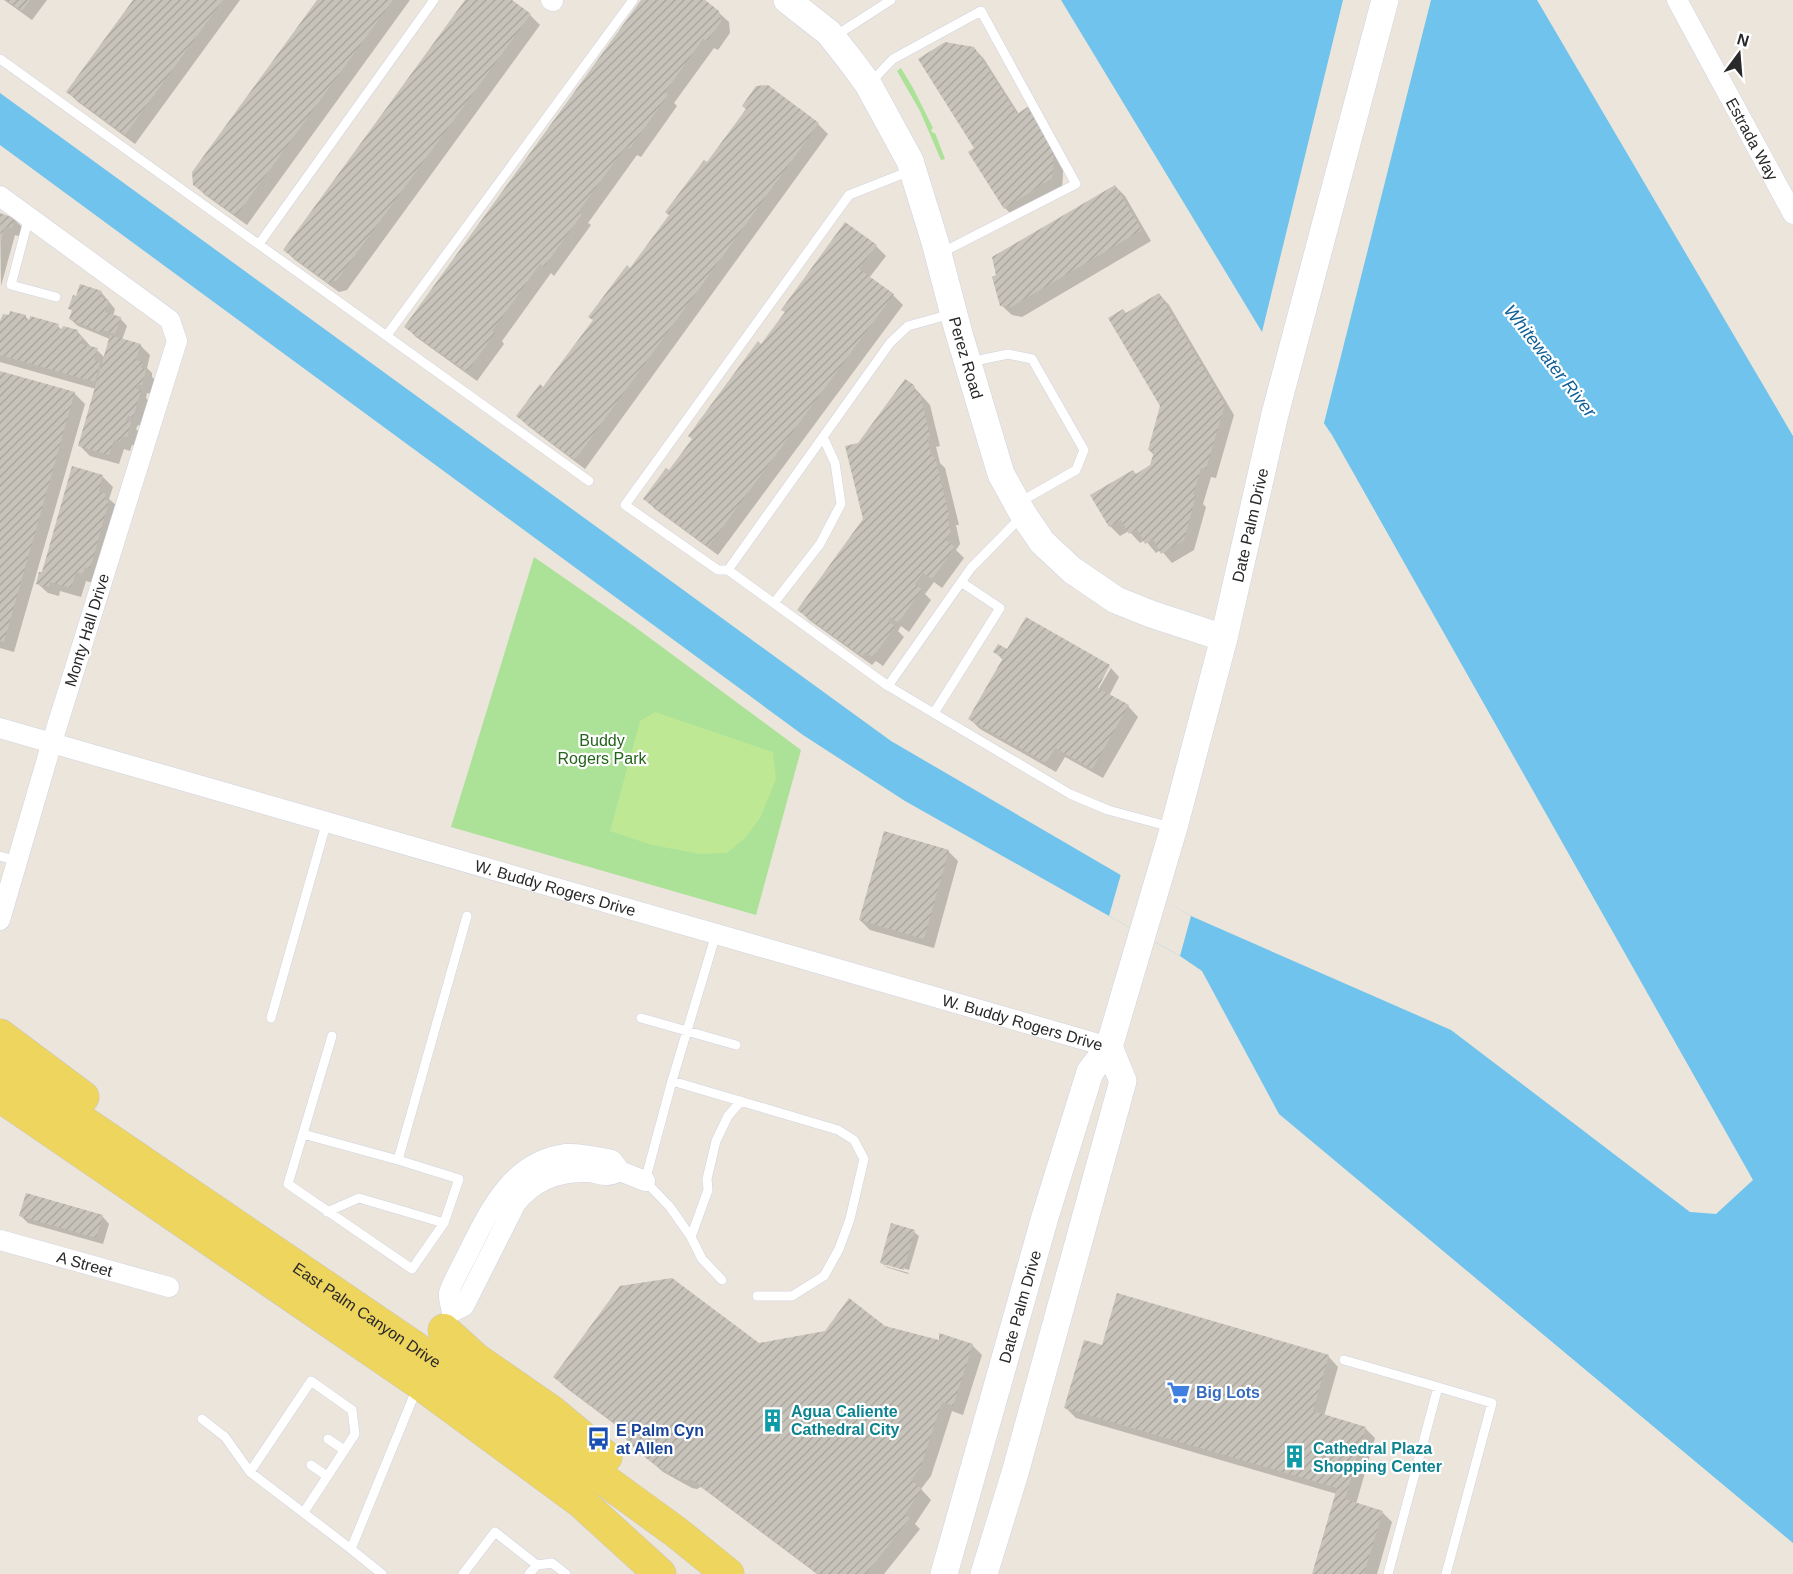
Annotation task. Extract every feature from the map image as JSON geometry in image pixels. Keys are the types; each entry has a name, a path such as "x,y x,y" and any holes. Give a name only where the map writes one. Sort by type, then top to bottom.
{"main road":[{"name":"Perez Road","path":"787,0 833,38 868,84 910,161 1001,474 1020,509 1042,542 1072,570 1116,600 1224,638"},
{"name":"Date Palm Drive","path":"944,1574 1045,1217 1090,1072 1109,1047 1174,827 1224,638 1275,414 1385,0"},
{"path":"0,1035 121,1125 129,1153"},
{"path":"984,1574 1015,1473 1123,1081 1109,1047"},
{"name":"East Palm Canyon Drive","path":"0,1065 129,1153 426,1371 581,1502 660,1574"},
{"name":"East Palm Canyon Drive","path":"0,1096 150,1200 426,1371 471,1383 676,1532 728,1574"},
{"path":"448,1321 476,1359 551,1411 614,1464 676,1532"}],"street":[{"name":"Estrada Way","path":"1677,0 1793,214"},
{"path":"0,196 29,217"},
{"name":"Monty Hall Drive","path":"0,920 9,858 52,742 177,341 170,320 29,217"},
{"name":"W. Buddy Rogers Drive","path":"0,728 1109,1047"},
{"path":"426,1371 448,1321 464,1306 516,1203 526,1190 544,1179 585,1171 609,1177 620,1171 645,1181"},
{"name":"A Street","path":"0,1240 169,1287"}],"lane":[{"path":"259,244 434,0"},
{"path":"387,335 633,0"},
{"path":"833,38 891,0"},
{"path":"938,255 1076,184 975,0"},
{"path":"868,84 892,59 981,11"},
{"path":"0,59 589,481"},
{"path":"913,170 849,195 625,505 718,570 728,570 888,686 1070,795 1108,810 1174,827"},
{"path":"29,217 11,285 56,297"},
{"path":"728,570 890,343 908,326 953,314"},
{"path":"888,686 971,568 1020,509 1076,470 1084,450 1032,359 1008,354 968,363"},
{"path":"774,603 820,544 841,504 835,463 823,437"},
{"path":"934,713 1000,608 961,582"},
{"path":"271,1018 327,821"},
{"path":"398,1160 467,916"},
{"path":"716,934 645,1181 670,1207 691,1237 702,1259 722,1280"},
{"path":"641,1017 736,1045"},
{"path":"303,1134 459,1179 444,1223 412,1269 288,1184 332,1036"},
{"path":"672,1081 838,1130 854,1140 864,1159 850,1219 839,1249 825,1276 792,1296 758,1296"},
{"path":"691,1237 708,1190 706,1179 717,1139 728,1116 741,1101"},
{"path":"327,1212 359,1198 444,1223"},
{"path":"1344,1360 1492,1403 1446,1574"},
{"path":"351,1549 426,1371"},
{"path":"250,1472 276,1442 293,1416 311,1381 352,1410 355,1434 304,1512"},
{"path":"1388,1574 1438,1387"},
{"path":"202,1419 225,1437 250,1472 382,1574"},
{"path":"328,1439 344,1450"},
{"path":"311,1466 327,1476"},
{"path":"462,1574 495,1532 537,1565"},
{"path":"529,1574 537,1565 552,1563 566,1574"}],"green space":[{"path":"901,68 933,128 931,130 935,133 945,159 941,160 920,111 897,71"},
{"name":"Buddy Rogers Park","path":"534,557 635,627 801,750 756,915 451,827"},
{"path":"655,712 773,752 776,779 760,818 746,837 727,853 700,854 652,845 610,831 640,721"}],"water":[{"name":"Whitewater River","path":"1061,0 1537,0 1793,436 1793,1543 1279,1114 1202,971 1180,956 905,801 803,735 0,145 0,93 891,741 1191,916 1451,1030 1690,1212 1716,1214 1753,1180 1332,435 1262,332"}],"pier":[{"path":"1343,0 1431,0 1323,427 1261,336"},
{"path":"1121,874 1191,916 1180,956 1109,916"}],"building":[{"path":"6,0 30,0 22,11"},
{"path":"133,0 223,0 125,135 66,92"},
{"path":"317,0 393,0 236,216 193,185 192,172"},
{"path":"465,0 512,0 531,14 337,280 328,283 283,250"},
{"path":"641,0 705,0 719,11 721,22 707,41 703,39 665,92 668,95 630,148 626,146 578,212 582,214 544,267 540,264 492,331 495,333 467,372 404,327"},
{"path":"945,42 974,47 1017,114 1029,106 1054,146 1052,178 1004,209 968,152 974,148 918,59"},
{"path":"768,85 819,123 575,460 516,416 540,384 543,387 593,320 588,317 627,265 630,268 669,215 665,212 704,160 707,162 746,109 742,106 756,86"},
{"path":"1115,185 1142,230 1011,307 1000,306 992,277 996,275 992,257"},
{"path":"0,213 14,218 12,228 5,226 1,242"},
{"path":"845,222 877,245 859,269 894,294 708,547 643,499 692,439 688,436 758,341 761,344 785,312 781,310"},
{"path":"80,284 102,291 100,297 109,300 105,312 121,317 115,334 103,330 102,333 69,319 72,310 68,309"},
{"path":"1159,293 1225,404 1206,469 1201,468 1184,540 1161,554 1153,539 1145,544 1137,529 1129,534 1121,520 1109,527 1090,495 1133,470 1136,474 1150,465 1154,452 1148,450 1160,406 1108,318 1123,309 1126,313"},
{"path":"10,311 26,315 25,320 29,321 30,316 59,324 57,329 61,330 63,326 78,330 77,335 83,337 81,344 98,348 94,360 100,362 95,382 0,355 0,321 3,314 9,315"},
{"path":"110,335 141,344 136,360 143,362 141,368 146,369 142,385 137,384 136,389 141,390 133,418 128,416 126,421 131,422 127,437 122,436 120,442 114,440 109,455 78,446"},
{"path":"0,371 75,392 4,642 0,641"},
{"path":"905,379 914,385 916,394 920,393 930,436 927,437 932,457 935,457 949,515 947,515 951,533 946,540 955,547 932,579 923,573 915,584 922,589 898,623 890,617 888,621 895,626 873,657 865,652 862,656 797,610 863,519 845,446 858,443"},
{"path":"72,466 103,475 99,491 106,494 104,500 109,501 90,569 85,567 83,574 76,572 71,588 50,582 49,587 36,584 39,572 42,572"},
{"path":"1026,617 1110,665 1098,688 1129,705 1092,769 1055,748 1046,763 968,719 1003,658 993,652 998,644 1007,649"},
{"path":"884,831 949,850 924,939 859,920"},
{"path":"26,1193 103,1215 96,1238 19,1216"},
{"path":"891,1223 915,1230 904,1270 880,1263"},
{"name":"Agua Caliente Cathedral City","path":"672,1278 759,1343 825,1331 849,1298 885,1326 939,1340 939,1333 973,1344 953,1406 942,1402 921,1466 911,1480 922,1489 905,1514 910,1518 866,1574 818,1574 690,1478 680,1479 651,1462 627,1441 625,1437 628,1433 553,1377 620,1286"},
{"name":"Cathedral Plaza Shopping Center","path":"1117,1293 1329,1355 1313,1411 1366,1427 1345,1499 1383,1511 1364,1574 1312,1574 1337,1488 1064,1408 1084,1340 1102,1345"}],"place":[{"name":"Big Lots","path":"1178,1392"},
{"name":"Agua Caliente Cathedral City","path":"773,1420"},
{"name":"E Palm Cyn at Allen","path":"598,1439"},
{"name":"Cathedral Plaza Shopping Center","path":"1295,1457"}]}
